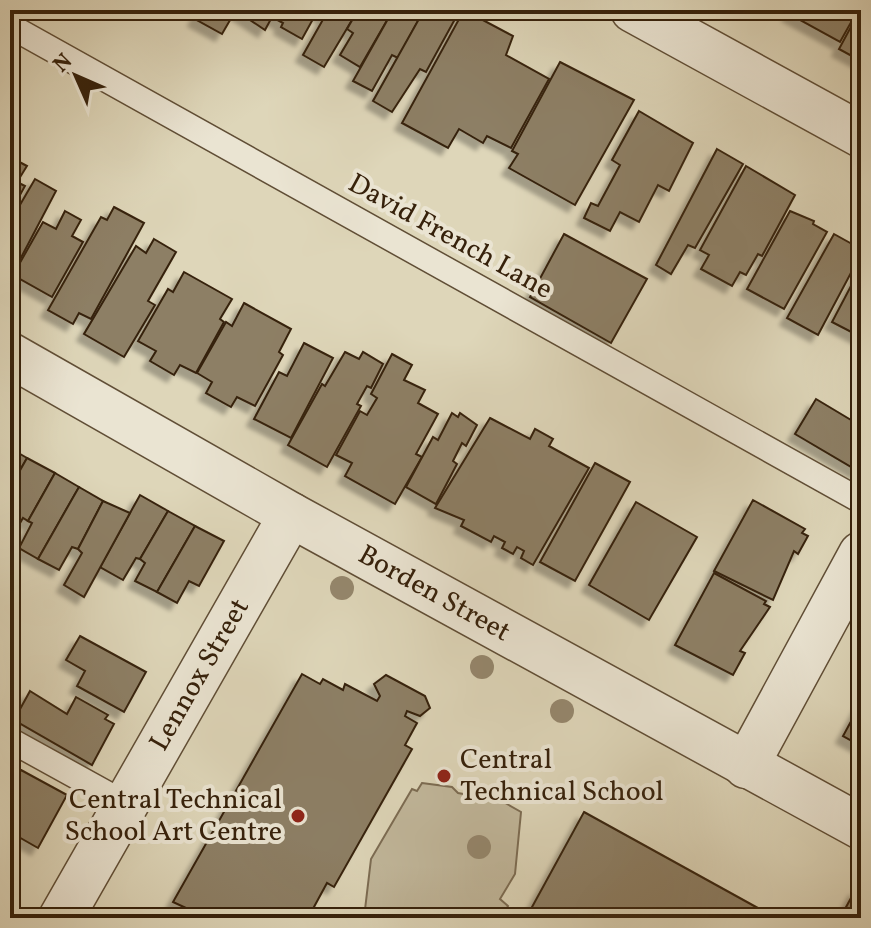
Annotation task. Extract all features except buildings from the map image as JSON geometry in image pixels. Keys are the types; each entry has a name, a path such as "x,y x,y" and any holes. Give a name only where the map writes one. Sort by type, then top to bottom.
{"street":[{"path":"633,10 861,135"},
{"name":"Borden Street","path":"10,355 291,515 861,827"},
{"name":"Lennox Street","path":"61,918 291,515"},
{"path":"746,766 861,554"}],"lane":[{"name":"David French Lane","path":"10,26 861,501"},
{"path":"10,740 126,804"}],"shaded area":[{"path":"422,783 452,787 458,793 469,795 479,788 521,812 515,874 500,899 508,906 502,918 364,918 371,859 412,789 417,791"}],"place":[{"name":"Central Technical School","path":"444,776"},
{"name":"Central Technical School Art Centre","path":"298,816"}]}
